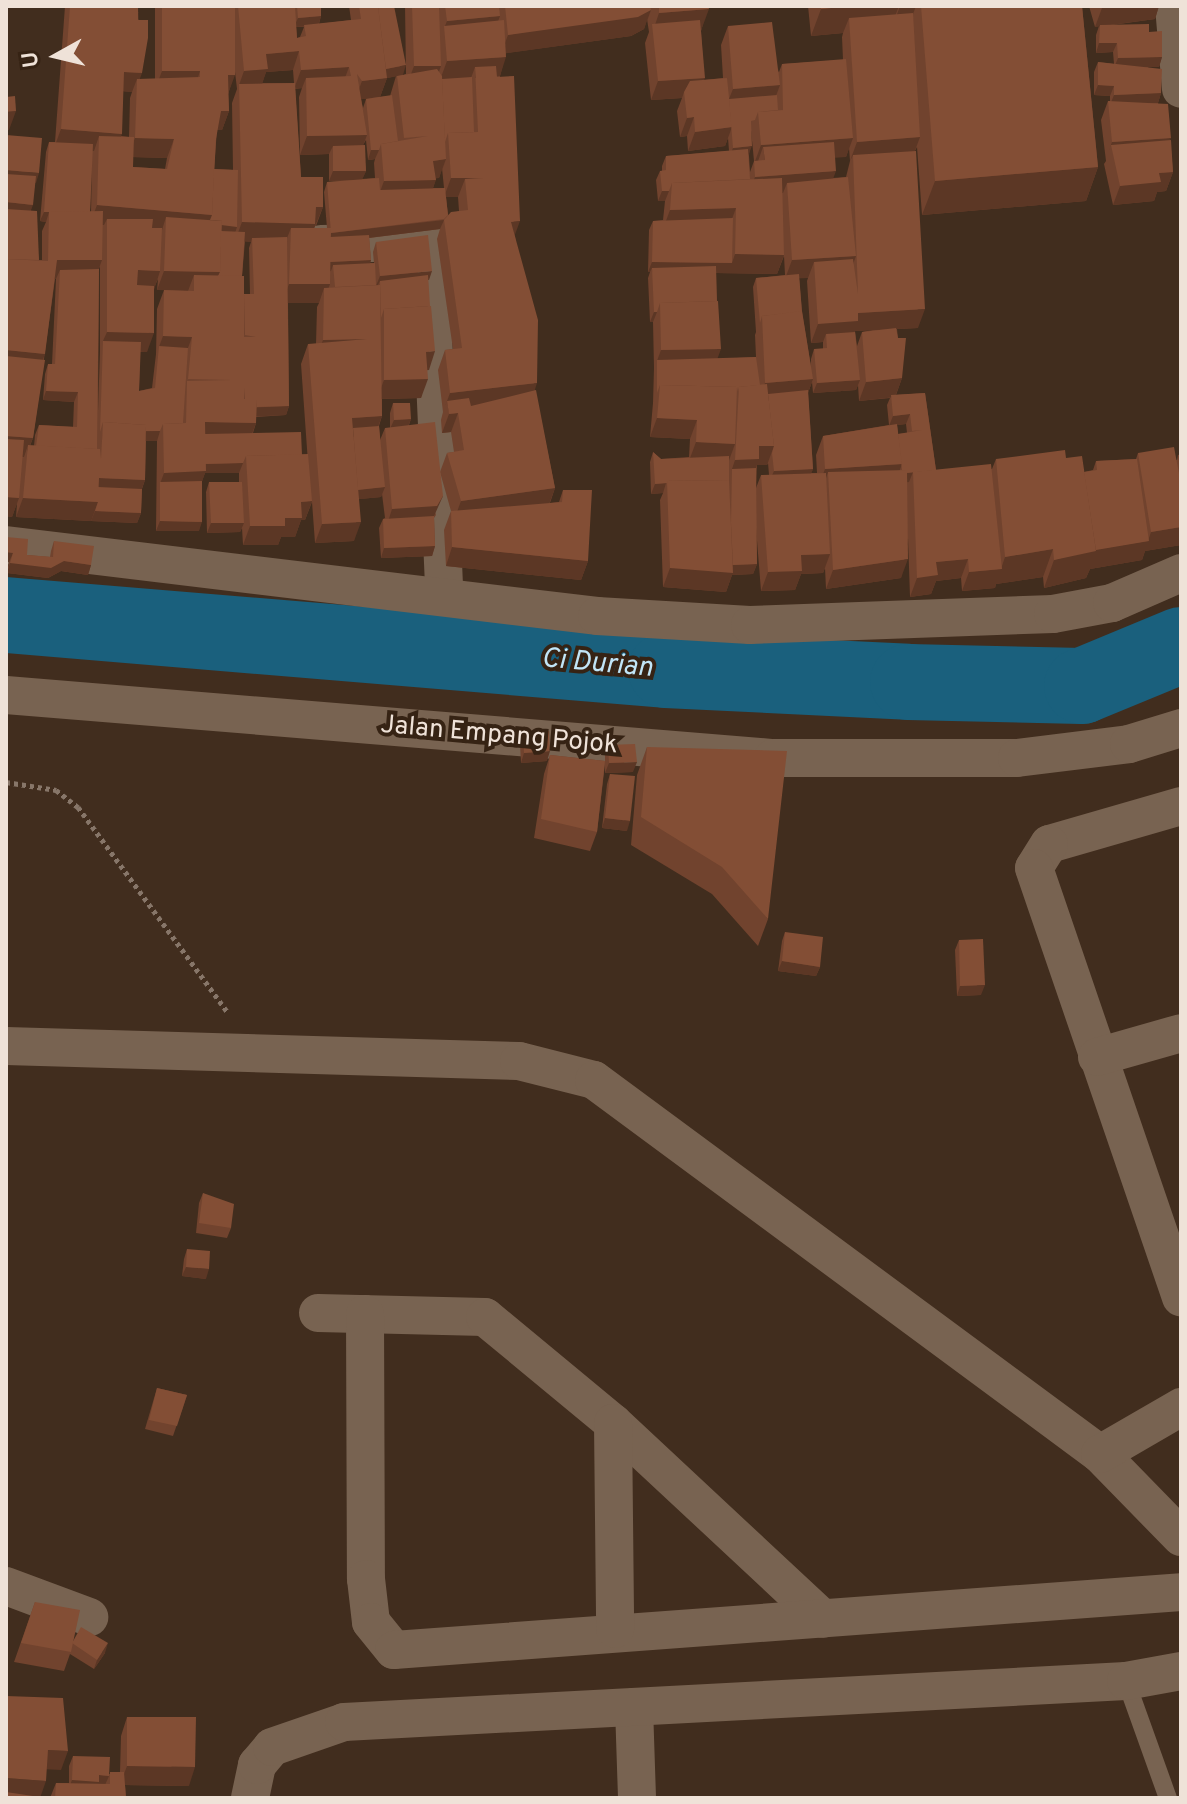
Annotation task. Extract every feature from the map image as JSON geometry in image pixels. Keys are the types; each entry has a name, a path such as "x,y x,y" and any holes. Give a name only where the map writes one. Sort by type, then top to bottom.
{"street":[{"path":"1174,6 1181,89"},
{"path":"321,244 429,242 444,592"},
{"path":"6,545 444,592 597,616 750,625 1053,614 1112,603 1181,573"},
{"name":"Jalan Empang Pojok","path":"6,695 773,758 1017,758 1129,744 1181,728"},
{"path":"1181,806 1049,844 1037,859 1097,1057 1176,1260 1181,1298"},
{"path":"1097,1057 1181,1033"},
{"path":"6,1046 519,1061 594,1080 1100,1454 1181,1537"},
{"path":"318,1313 485,1317 613,1423 823,1619"},
{"path":"365,1314 366,1579 381,1639 394,1650 439,1650 615,1629 823,1619 1181,1592"},
{"path":"1100,1454 1181,1407"},
{"path":"613,1423 615,1629"},
{"path":"6,1586 89,1617"},
{"path":"250,1798 257,1765 272,1747 344,1722 1126,1681 1181,1671"},
{"path":"634,1707 637,1798"}],"lane":[{"path":"1126,1681 1168,1798"}],"path":[{"path":"6,782 56,790 78,807 258,1054"}],"building":[{"path":"70,6 138,6 138,20 148,20 142,73 124,72 122,134 61,129"},
{"path":"162,6 235,6 235,75 228,75 229,111 221,111 216,139 212,215 97,205 99,136 134,137 133,167 167,169 174,139 135,138 137,79 200,77 200,71 162,71"},
{"path":"238,6 295,6 297,38 306,36 304,25 361,19 359,6 378,6 387,78 362,81 357,74 367,135 307,136 306,78 351,76 349,67 301,70 299,51 266,54 268,69 244,71"},
{"path":"297,6 321,6 321,16 298,18"},
{"path":"394,6 406,65 386,69 378,7"},
{"path":"412,6 439,6 441,66 414,66"},
{"path":"445,6 499,6 500,16 447,21"},
{"path":"505,6 650,6 651,10 638,17 508,35"},
{"path":"659,6 708,6 709,9 659,13"},
{"path":"820,6 852,6 821,9"},
{"path":"921,6 1082,6 1098,167 935,181"},
{"path":"913,13 920,137 857,142 849,18"},
{"path":"504,20 506,57 447,61 444,26"},
{"path":"700,20 705,78 658,81 652,24"},
{"path":"772,22 780,85 733,89 728,26"},
{"path":"1149,24 1149,32 1162,31 1162,57 1118,58 1117,43 1099,43 1100,25"},
{"path":"846,59 853,138 761,145 758,112 783,110 782,64"},
{"path":"1098,62 1162,69 1161,93 1114,95 1114,86 1098,85"},
{"path":"496,66 497,77 514,76 520,221 511,222 538,320 537,383 450,393 445,350 462,348 444,220 451,212 468,210 465,179 484,178 451,178 448,133 478,132 475,67"},
{"path":"437,69 442,76 446,159 433,161 436,180 384,181 381,144 428,136 404,138 397,76"},
{"path":"472,77 474,132 448,133 445,142 442,79"},
{"path":"727,78 732,127 695,132 694,117 687,118 684,92 690,81"},
{"path":"295,83 301,177 323,177 323,207 316,207 315,224 242,222 239,84"},
{"path":"392,95 398,141 381,144 379,150 371,150 366,99"},
{"path":"777,95 778,110 758,112 755,120 751,121 752,146 733,148 729,99"},
{"path":"15,96 16,111 6,112 6,97"},
{"path":"1108,101 1168,104 1171,138 1112,142"},
{"path":"6,135 42,138 39,173 6,170"},
{"path":"1171,140 1173,172 1159,173 1161,182 1120,186 1111,145"},
{"path":"49,142 93,144 90,212 44,212"},
{"path":"834,142 836,171 755,177 754,161 765,160 763,147"},
{"path":"365,145 366,171 333,171 333,146"},
{"path":"748,149 750,179 672,183 669,191 662,191 660,171 666,170 666,156"},
{"path":"916,151 925,309 858,313 858,321 818,324 814,262 853,259 858,294 853,155"},
{"path":"214,169 238,170 237,227 210,220"},
{"path":"6,174 36,176 33,205 6,202"},
{"path":"848,177 856,256 792,260 787,183"},
{"path":"379,178 380,190 445,188 448,215 444,219 331,233 327,182"},
{"path":"782,178 784,255 735,254 736,208 670,210 672,183"},
{"path":"6,209 37,211 39,260 6,259"},
{"path":"103,211 102,260 57,260 45,354 6,350 6,259 48,261 49,212"},
{"path":"166,217 222,221 220,272 164,271"},
{"path":"733,218 732,263 652,262 653,221"},
{"path":"107,219 153,219 152,228 162,228 160,271 138,270 137,285 154,286 154,333 107,332"},
{"path":"291,228 331,228 330,284 289,284"},
{"path":"221,231 245,232 242,276 218,276"},
{"path":"369,235 371,260 330,262 330,237"},
{"path":"428,235 432,271 380,276 376,242"},
{"path":"287,237 289,406 257,407 257,399 245,399 244,388 244,337 256,337 245,335 244,294 254,294 252,238"},
{"path":"375,263 376,285 335,287 333,265"},
{"path":"716,266 717,301 660,303 657,312 654,312 652,268"},
{"path":"99,269 97,449 36,446 39,425 77,427 78,392 46,391 48,364 55,364 60,270"},
{"path":"799,274 802,312 762,316 760,323 756,278"},
{"path":"194,275 244,276 244,399 257,399 256,423 205,422 206,471 164,473 163,424 186,423 187,381 231,380 188,379 192,337 163,336 164,290 194,291"},
{"path":"428,275 430,306 384,309 381,318 380,281"},
{"path":"380,285 382,416 352,418 361,522 322,524 308,344 367,339 323,340 324,288"},
{"path":"718,301 721,349 661,350 660,303"},
{"path":"431,306 435,351 426,352 428,379 384,380 384,309"},
{"path":"802,311 813,379 765,383 762,316"},
{"path":"896,328 898,338 906,338 902,378 866,382 862,332"},
{"path":"855,332 860,380 817,383 814,349 827,348 826,334"},
{"path":"103,341 141,342 139,391 155,388 159,346 188,348 183,423 163,424 160,431 146,431 146,425 103,422 100,432"},
{"path":"6,356 45,360 33,438 6,436"},
{"path":"756,357 760,385 739,387 738,392 737,387 660,385 657,393 657,360"},
{"path":"767,384 774,446 759,446 759,459 735,460 739,387"},
{"path":"660,385 737,387 735,444 696,442 697,420 657,418"},
{"path":"536,390 555,488 461,501 447,453 464,450 458,413 449,414 447,401 469,398 471,406"},
{"path":"808,390 813,469 774,471 768,394"},
{"path":"925,393 936,470 907,473 907,470 902,470 898,434 922,430 912,431 910,414 893,416 891,395"},
{"path":"393,403 410,403 411,419 394,420"},
{"path":"103,422 146,425 145,480 99,478 98,502 23,498 28,445 100,449 101,459"},
{"path":"435,422 443,496 437,506 392,509 385,428"},
{"path":"897,424 902,464 825,469 823,436"},
{"path":"379,426 385,487 358,490 353,428"},
{"path":"301,432 302,455 246,456 243,463 205,464 205,434"},
{"path":"6,439 24,440 19,498 6,497"},
{"path":"1174,447 1181,484 1181,527 1151,532 1138,453"},
{"path":"1065,450 1066,458 1082,456 1096,551 1054,560 1053,549 1005,557 996,459"},
{"path":"653,452 661,459 729,456 729,480 655,484"},
{"path":"308,454 312,501 301,502 302,518 285,518 285,526 250,526 246,456"},
{"path":"1137,459 1149,541 1096,550 1084,472 1097,470 1096,461"},
{"path":"991,464 1002,569 969,572 968,559 936,562 938,575 917,578 913,472"},
{"path":"756,468 757,564 733,565 732,469"},
{"path":"907,470 908,559 833,570 828,472"},
{"path":"826,473 830,554 801,555 802,571 768,572 761,475"},
{"path":"729,480 733,573 670,568 667,481"},
{"path":"202,481 202,522 160,521 160,482"},
{"path":"209,482 242,482 244,523 211,523"},
{"path":"98,487 142,489 141,513 95,511"},
{"path":"563,490 592,490 588,561 452,547 451,511 562,502"},
{"path":"434,516 435,546 384,548 383,519"},
{"path":"6,537 28,539 27,555 53,557 54,541 94,546 91,565 64,561 51,568 10,563 13,553 6,552"},
{"path":"549,731 550,751 524,753 523,734"},
{"path":"635,744 637,762 609,763 608,745"},
{"path":"647,747 787,751 768,919 722,867 641,817"},
{"path":"550,755 605,761 597,832 541,819"},
{"path":"610,774 635,776 630,821 605,818"},
{"path":"785,932 823,937 820,967 782,961"},
{"path":"983,939 985,985 960,986 959,940"},
{"path":"203,1193 234,1204 231,1228 199,1223"},
{"path":"187,1249 210,1251 209,1269 186,1267"},
{"path":"157,1388 187,1395 177,1426 149,1420"},
{"path":"35,1602 80,1610 71,1652 21,1643"},
{"path":"81,1627 108,1643 97,1660 72,1643"},
{"path":"6,1696 63,1698 68,1751 48,1750 46,1781 6,1778"},
{"path":"127,1717 196,1717 195,1767 127,1766"},
{"path":"73,1756 110,1757 109,1776 99,1775 99,1782 72,1780"},
{"path":"110,1772 124,1772 126,1798 55,1798 56,1783 110,1784"},
{"path":"6,1792 33,1796 33,1798 6,1798"}],"waterway":[{"name":"Ci Durian","path":"6,615 666,670 908,682 1082,686 1181,645"}]}
